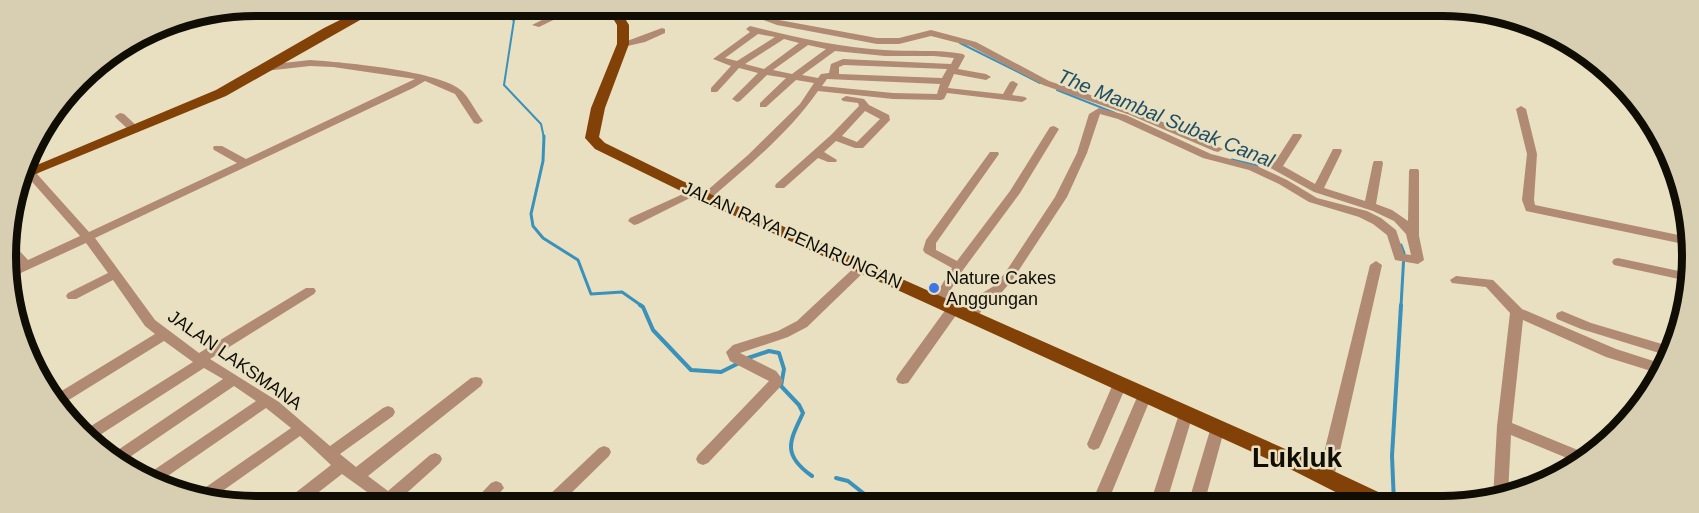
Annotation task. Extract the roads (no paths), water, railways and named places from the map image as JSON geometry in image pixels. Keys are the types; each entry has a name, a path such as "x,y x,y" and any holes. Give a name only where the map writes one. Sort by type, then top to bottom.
{"main road":[{"path":"34,168 135,130 221,93 358,16"},
{"path":"618,16 623,25 623,44"},
{"name":"JALAN RAYA PENARUNGAN","path":"623,44 598,108 592,138 600,146 699,194 1218,427 1365,496"}],"street":[{"path":"536,25 556,16"},
{"path":"759,16 783,24 877,41 899,41 931,33 974,44 997,59 1053,85 1153,126 1203,155 1253,168 1313,200 1363,214 1382,223 1392,233 1398,257 1418,260 1414,236 1414,171"},
{"path":"816,88 938,98 943,96 945,86 960,56 934,52 885,53 833,48 752,30 718,58 737,65 792,78 816,88 861,101 865,104 864,107 885,117 885,120 860,146 835,137"},
{"path":"623,44 642,40 662,31"},
{"path":"714,90 737,65 782,37"},
{"path":"934,52 938,41"},
{"path":"737,99 765,72 806,42"},
{"path":"763,105 792,78 833,48"},
{"path":"834,76 834,66 843,62 954,69 986,76"},
{"path":"265,68 310,63 333,64 442,82 458,92 478,121"},
{"path":"713,75 725,79"},
{"path":"634,221 699,194 726,179 752,157 803,106 825,76 945,86 1022,99"},
{"path":"17,270 423,78"},
{"path":"1007,96 1013,84"},
{"path":"780,186 835,137 864,107"},
{"path":"1521,109 1532,154 1528,200 1530,208 1682,240"},
{"path":"971,316 982,298 998,289 1009,276 1061,197 1082,153 1095,112 1110,112 1218,148"},
{"path":"120,116 135,130"},
{"path":"903,379 946,305 959,267 1014,193 1054,129"},
{"path":"1278,166 1297,136"},
{"path":"218,148 246,163"},
{"path":"1318,190 1337,151"},
{"path":"817,153 832,160"},
{"path":"959,267 932,253 929,250 930,243 994,154"},
{"path":"1252,155 1278,166 1318,190 1370,206 1406,225 1414,236"},
{"path":"1370,206 1378,163"},
{"name":"JALAN LAKSMANA","path":"32,173 62,211 88,237 145,317 185,351 234,379 266,401 301,428 342,465 384,496"},
{"path":"16,255 26,266"},
{"path":"1618,262 1682,276"},
{"path":"1326,477 1376,265"},
{"path":"703,459 774,386 776,380 771,375 735,357 733,352 738,348 783,334 802,324 862,267"},
{"path":"72,296 116,274"},
{"path":"1456,280 1489,283 1517,312 1596,346 1655,368"},
{"path":"93,432 310,291"},
{"path":"1500,489 1504,426 1517,312"},
{"path":"1562,316 1586,326 1663,350"},
{"path":"57,391 162,332"},
{"path":"62,397 162,332"},
{"path":"122,455 234,379"},
{"path":"356,476 476,382"},
{"path":"1094,444 1120,384"},
{"path":"1102,496 1145,395"},
{"path":"157,475 266,401"},
{"path":"330,454 388,412"},
{"path":"1160,496 1186,414"},
{"path":"1504,426 1577,456"},
{"path":"1198,496 1218,427"},
{"path":"211,492 301,428"},
{"path":"558,496 604,452"},
{"path":"396,496 435,459"},
{"path":"303,496 342,465"},
{"path":"487,496 496,488"}],"waterway":[{"path":"504,16 514,20 504,85 541,124 544,138"},
{"name":"The Mambal Subak Canal","path":"960,43 1040,83"},
{"name":"The Mambal Subak Canal","path":"1057,90 1115,113"},
{"path":"544,138 543,161 531,214 533,226 543,238 578,260 591,294 622,292 642,306"},
{"name":"The Mambal Subak Canal","path":"1232,160 1257,166"},
{"name":"The Mambal Subak Canal","path":"1401,245 1404,253 1401,306"},
{"path":"640,305 653,330 691,370 721,372 739,363"},
{"name":"The Mambal Subak Canal","path":"1394,496 1392,456 1401,305"},
{"path":"748,358 769,351 779,353 784,369 781,386 799,405 803,413 794,432 792,454 802,468 812,476"},
{"path":"836,478 848,481 867,496"}],"place":[{"name":"Nature Cakes Anggungan","path":"934,288"}],"district":[{"name":"Lukluk","path":"1297,457"}]}
